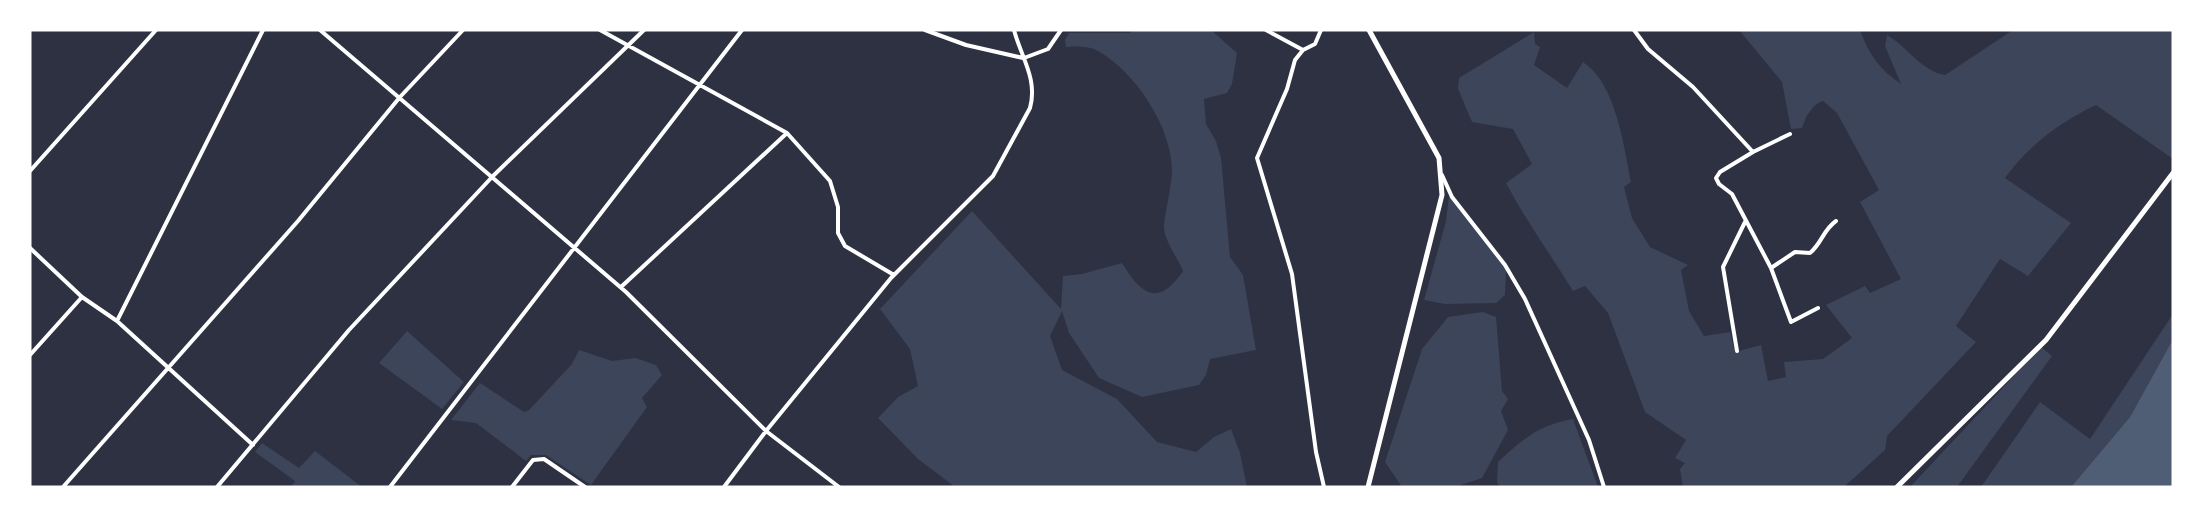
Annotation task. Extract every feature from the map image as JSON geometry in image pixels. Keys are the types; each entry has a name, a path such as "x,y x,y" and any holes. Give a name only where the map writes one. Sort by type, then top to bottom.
{"main road":[{"path":"1368,487 1440,214 1442,175 1439,158 1431,141 1369,30"},
{"path":"1897,487 2046,339 2173,173"}],"street":[{"path":"30,171 156,30"},
{"path":"117,321 263,30"},
{"path":"320,30 621,287 658,321 766,431 839,487"},
{"path":"63,487 298,221 400,98 463,30"},
{"path":"600,30 787,133 830,181 838,207 838,233 845,246 894,275"},
{"path":"217,487 349,330 493,176 644,30"},
{"path":"390,487 742,30"},
{"path":"924,30 966,45 1024,58 1048,49 1061,30"},
{"path":"724,487 766,431 894,275 993,176 1030,108 1033,96 1033,86 1014,30"},
{"path":"1266,30 1303,50"},
{"path":"1321,30 1315,44 1303,50 1295,60 1287,89 1257,158 1292,274 1316,453 1324,487"},
{"path":"1634,30 1648,49 1703,96 1753,152"},
{"path":"621,287 787,133"},
{"path":"1790,134 1753,152 1720,172 1716,178 1719,184 1732,194 1771,268 1791,322 1818,308"},
{"path":"1442,175 1452,197 1505,265 1525,299 1589,440 1604,487"},
{"path":"1771,268 1795,252 1810,253 1819,246 1826,228 1836,221"},
{"path":"1737,351 1723,267 1745,222"},
{"path":"30,248 82,297 117,321 168,366 253,445"},
{"path":"30,355 82,297"},
{"path":"512,487 533,460 544,459 585,487"}],"shaded area":[{"path":"1136,30 1211,30 1237,53 1232,84 1227,93 1204,99 1206,124 1216,141 1221,158 1230,257 1243,275 1256,350 1210,359 1206,375 1199,385 1142,397 1099,378 1069,333 1062,311 1050,336 1062,370 1117,399 1157,442 1196,452 1214,437 1231,429 1240,453 1247,487 955,487 918,459 878,418 898,397 918,386 910,349 880,309 972,211 1061,309 1063,276 1082,274 1122,263 1136,283 1150,293 1166,290 1174,283 1183,271 1164,229 1172,171 1166,137 1158,119 1138,87 1112,60 1091,48 1066,47 1065,40 1069,33 1129,33"},
{"path":"1739,30 1860,30 1876,60 1901,84 1885,46 1887,35 1929,69 1945,75 2013,30 2173,30 2173,159 2096,105 2057,127 2034,145 2005,178 2071,223 2028,276 2000,259 1956,326 1976,342 1887,436 1885,450 1844,487 1683,487 1680,469 1685,463 1675,458 1686,440 1645,412 1608,313 1585,286 1573,291 1506,183 1532,164 1513,129 1472,122 1458,89 1459,78 1534,32 1535,44 1540,47 1534,65 1567,88 1583,62 1594,72 1611,100 1617,117 1631,182 1624,187 1632,218 1650,247 1688,265 1681,270 1689,311 1704,336 1730,332 1735,352 1761,345 1768,381 1786,377 1784,362 1823,359 1852,338 1826,305 1865,286 1870,293 1901,279 1860,202 1879,190 1837,113 1823,101 1812,108 1802,128 1791,129 1782,82"},
{"path":"1449,195 1506,269 1505,295 1496,303 1445,304 1424,300 1446,221"},
{"path":"1483,312 1496,317 1502,391 1508,399 1501,411 1508,430 1482,478 1455,487 1402,487 1385,462 1422,349 1448,317"},
{"path":"2173,314 2173,339 2130,417 2071,487 1981,487 2040,402 2090,439"},
{"path":"407,331 464,382 442,409 379,363"},
{"path":"2173,339 2173,487 2071,487 2130,417"},
{"path":"2041,347 2052,356 1957,487 1910,487"},
{"path":"579,350 612,361 635,358 656,365 662,375 642,398 647,407 591,485 546,455 531,455 526,461 476,423 451,420 480,383 524,412 529,410 572,364"},
{"path":"1573,419 1598,487 1501,487 1497,483 1498,462 1516,446 1541,429"},
{"path":"262,443 299,468 315,451 362,487 291,487 295,481 255,452"}]}
